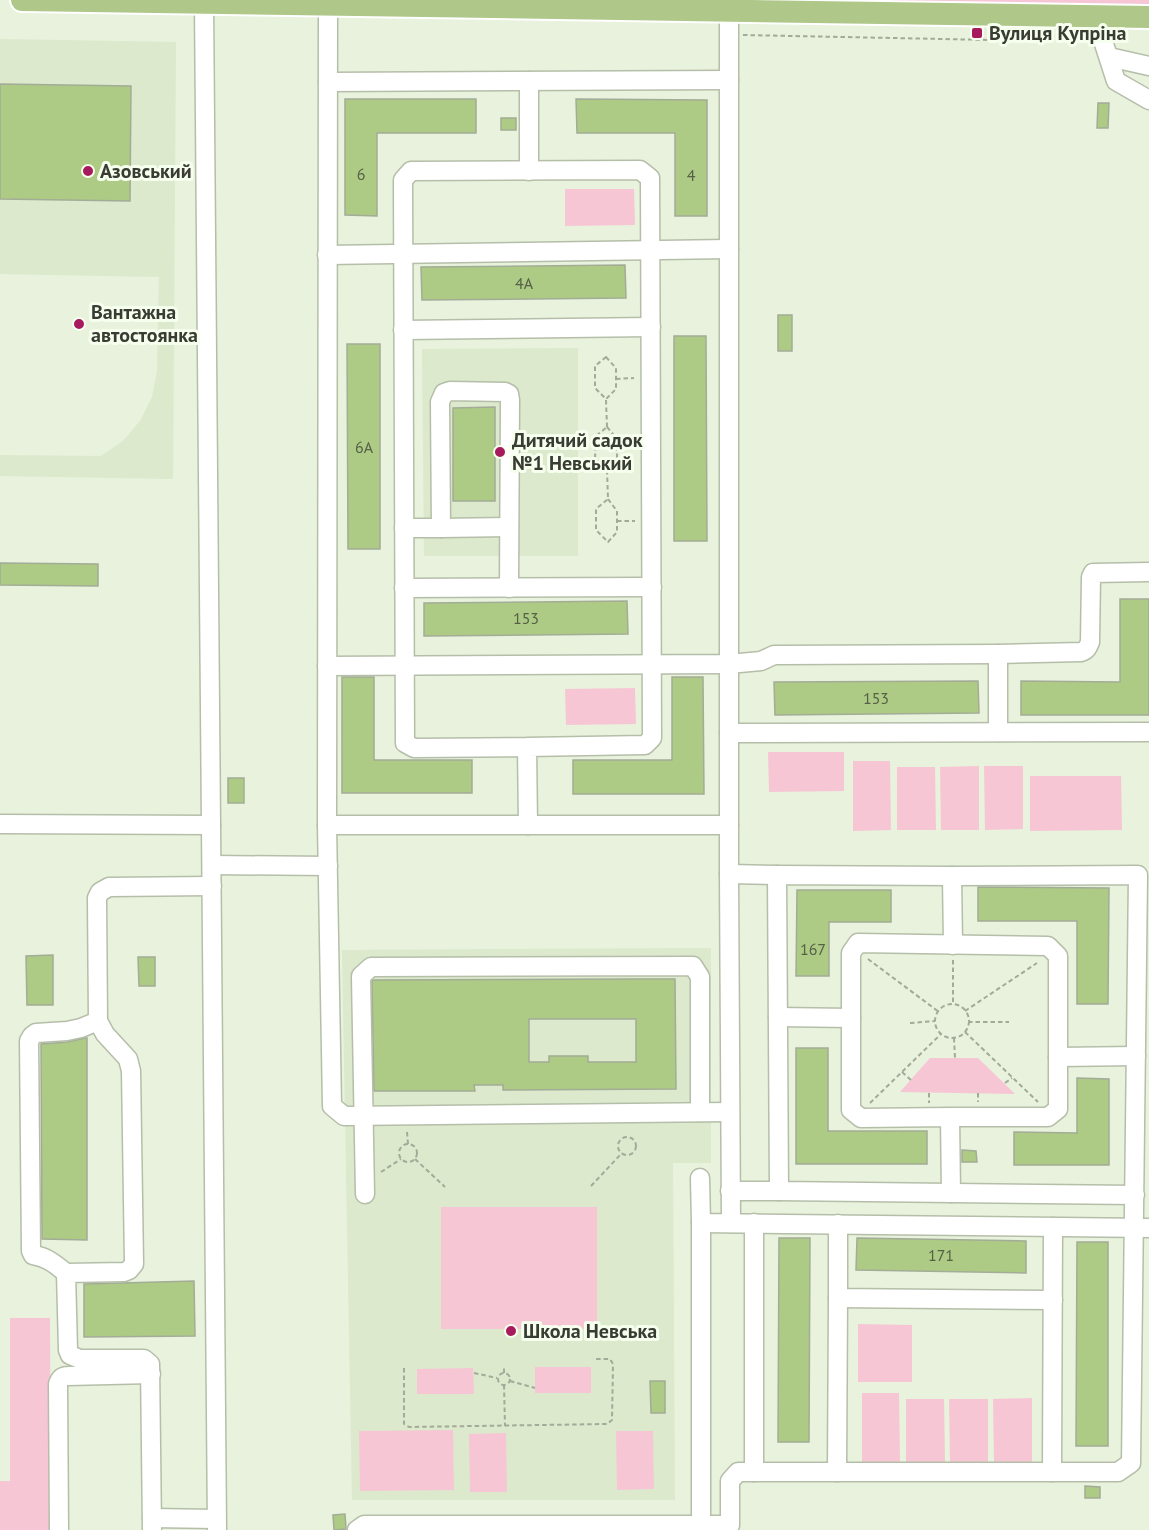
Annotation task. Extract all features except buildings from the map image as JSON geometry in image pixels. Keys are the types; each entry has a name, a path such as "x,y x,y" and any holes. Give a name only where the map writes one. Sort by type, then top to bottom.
{"main road":[{"path":"22,0 1149,17"}],"lane":[{"path":"66,1273 70,1355 80,1359 144,1359 150,1364 152,1524 217,1525 204,1"},
{"path":"328,5 327,825 332,1106 344,1116 730,1112"},
{"path":"729,11 731,1223"},
{"path":"1095,16 1116,81 1149,100"},
{"path":"1109,57 1149,66"},
{"path":"328,82 729,80"},
{"path":"529,81 530,171"},
{"path":"640,170 650,178 652,738 645,745 414,748 405,743 403,180 411,171 530,171 640,170"},
{"path":"327,255 729,249"},
{"path":"404,330 651,327"},
{"path":"441,528 440,402 444,393 450,391 505,392 509,394 510,400 509,588"},
{"path":"404,528 509,527"},
{"path":"327,666 729,664 761,661 780,654 998,654 1085,651 1090,642 1091,577 1093,573 1149,572"},
{"path":"404,588 652,587"},
{"path":"998,654 998,732"},
{"path":"729,733 1149,732"},
{"path":"527,747 528,825"},
{"path":"0,825 211,825"},
{"path":"327,825 729,825"},
{"path":"212,866 328,866"},
{"path":"357,1530 364,1526 701,1525 730,1528 730,1481 738,1472 1118,1472 1131,1463 1142,1228 1135,1195 1136,1056 1143,874 952,876 729,874"},
{"path":"777,875 779,1191"},
{"path":"952,876 953,945"},
{"path":"98,1020 81,1028 67,1031 36,1033 29,1041 31,1251 33,1255 51,1261 66,1273 124,1272 134,1264 131,1071 128,1059 105,1034 98,1020 97,898 104,888 109,887 212,886"},
{"path":"858,944 1048,946 1058,956 1058,1108 1048,1117 861,1118 857,1115 851,1110 850,953 854,949 858,944"},
{"path":"365,1188 361,976 371,967 693,966 700,977 700,1112"},
{"path":"778,1017 851,1018"},
{"path":"1058,1057 1136,1056"},
{"path":"950,1118 951,1193"},
{"path":"700,1178 701,1525"},
{"path":"730,1191 1135,1195"},
{"path":"700,1223 1142,1228"},
{"path":"753,1472 754,1223"},
{"path":"837,1472 838,1224"},
{"path":"1052,1472 1053,1227"},
{"path":"838,1298 1053,1300"},
{"path":"59,1530 58,1384 60,1379 63,1376 151,1374"}],"path":[{"path":"907,38 914,33"},
{"path":"938,33 943,39"},
{"path":"996,34 1001,40"},
{"path":"729,35 1041,41 1061,34"},
{"path":"606,399 616,389 616,368 606,357 595,366 595,388 606,399 607,427 617,439 617,459 607,470"},
{"path":"616,378 651,378"},
{"path":"607,427 596,436 596,458 607,470 608,499 617,511 617,532 608,542 596,530 596,508 608,499"},
{"path":"617,521 651,522"},
{"path":"953,945 953,1005"},
{"path":"854,949 939,1012"},
{"path":"965,1011 1054,951"},
{"path":"953,1005 965,1011 968,1022 965,1032 954,1038 941,1034 935,1022 939,1012 945,1006 953,1005"},
{"path":"910,1023 935,1022"},
{"path":"968,1022 1010,1022"},
{"path":"965,1032 1051,1114"},
{"path":"857,1115 941,1034"},
{"path":"954,1038 955,1058"},
{"path":"902,1072 910,1080"},
{"path":"1005,1083 1012,1077"},
{"path":"623,1138 631,1138 635,1143 635,1150 629,1155 622,1153 618,1148 619,1142 623,1138"},
{"path":"404,1145 412,1145 416,1149 415,1159 408,1162 401,1159 400,1149 404,1145"},
{"path":"591,1186 622,1153"},
{"path":"365,1188 401,1159"},
{"path":"415,1159 445,1187"},
{"path":"404,1368 404,1424 409,1427 607,1424 612,1420 613,1365 610,1359 593,1359"},
{"path":"504,1366 504,1373"},
{"path":"474,1373 498,1379 504,1385"},
{"path":"498,1379 500,1374 504,1373"},
{"path":"504,1373 509,1375 510,1381"},
{"path":"504,1385 510,1381"},
{"path":"510,1381 535,1388"},
{"path":"504,1385 505,1426"}],"shaded area":[{"path":"414,0 1149,0 1149,11"},
{"name":"Азовський","path":"0,39 176,42 173,479 0,476 0,455 101,456 123,441 140,421 152,397 157,371 159,277 0,274"},
{"path":"565,189 634,189 635,225 565,226"},
{"name":"Дитячий садок №1 Невський","path":"578,348 578,556 424,556 422,349"},
{"path":"635,688 636,724 566,725 565,689"},
{"path":"768,752 844,752 844,791 769,792"},
{"path":"853,761 890,761 891,830 853,831"},
{"path":"979,766 979,830 941,830 940,767"},
{"path":"984,766 1023,766 1023,829 985,830"},
{"path":"897,767 935,767 936,830 897,830"},
{"path":"1030,776 1121,776 1122,830 1030,831"},
{"name":"Школа Невська","path":"711,948 711,1163 673,1163 675,1500 352,1500 342,950"},
{"path":"930,1058 978,1058 1015,1094 900,1092"},
{"path":"441,1207 597,1207 597,1329 441,1329"},
{"path":"10,1318 50,1318 51,1530 0,1530 0,1481 10,1481"},
{"path":"858,1324 912,1325 912,1382 858,1382"},
{"path":"535,1367 591,1367 591,1393 535,1393"},
{"path":"473,1368 474,1394 417,1394 417,1369"},
{"path":"862,1393 899,1393 900,1463 862,1463"},
{"path":"1032,1398 1032,1462 994,1462 993,1399"},
{"path":"906,1399 944,1399 945,1462 906,1463"},
{"path":"949,1399 988,1399 988,1462 950,1462"},
{"path":"453,1430 454,1490 360,1491 359,1431"},
{"path":"616,1431 653,1431 654,1489 617,1490"},
{"path":"506,1433 507,1492 470,1492 469,1434"}],"place":[{"name":"Вулиця Купріна","path":"977,33"},
{"name":"Азовський","path":"88,171"},
{"name":"Вантажна автостоянка","path":"79,324"},
{"name":"Дитячий садок №1 Невський","path":"500,452"},
{"name":"Школа Невська","path":"511,1331"}]}
